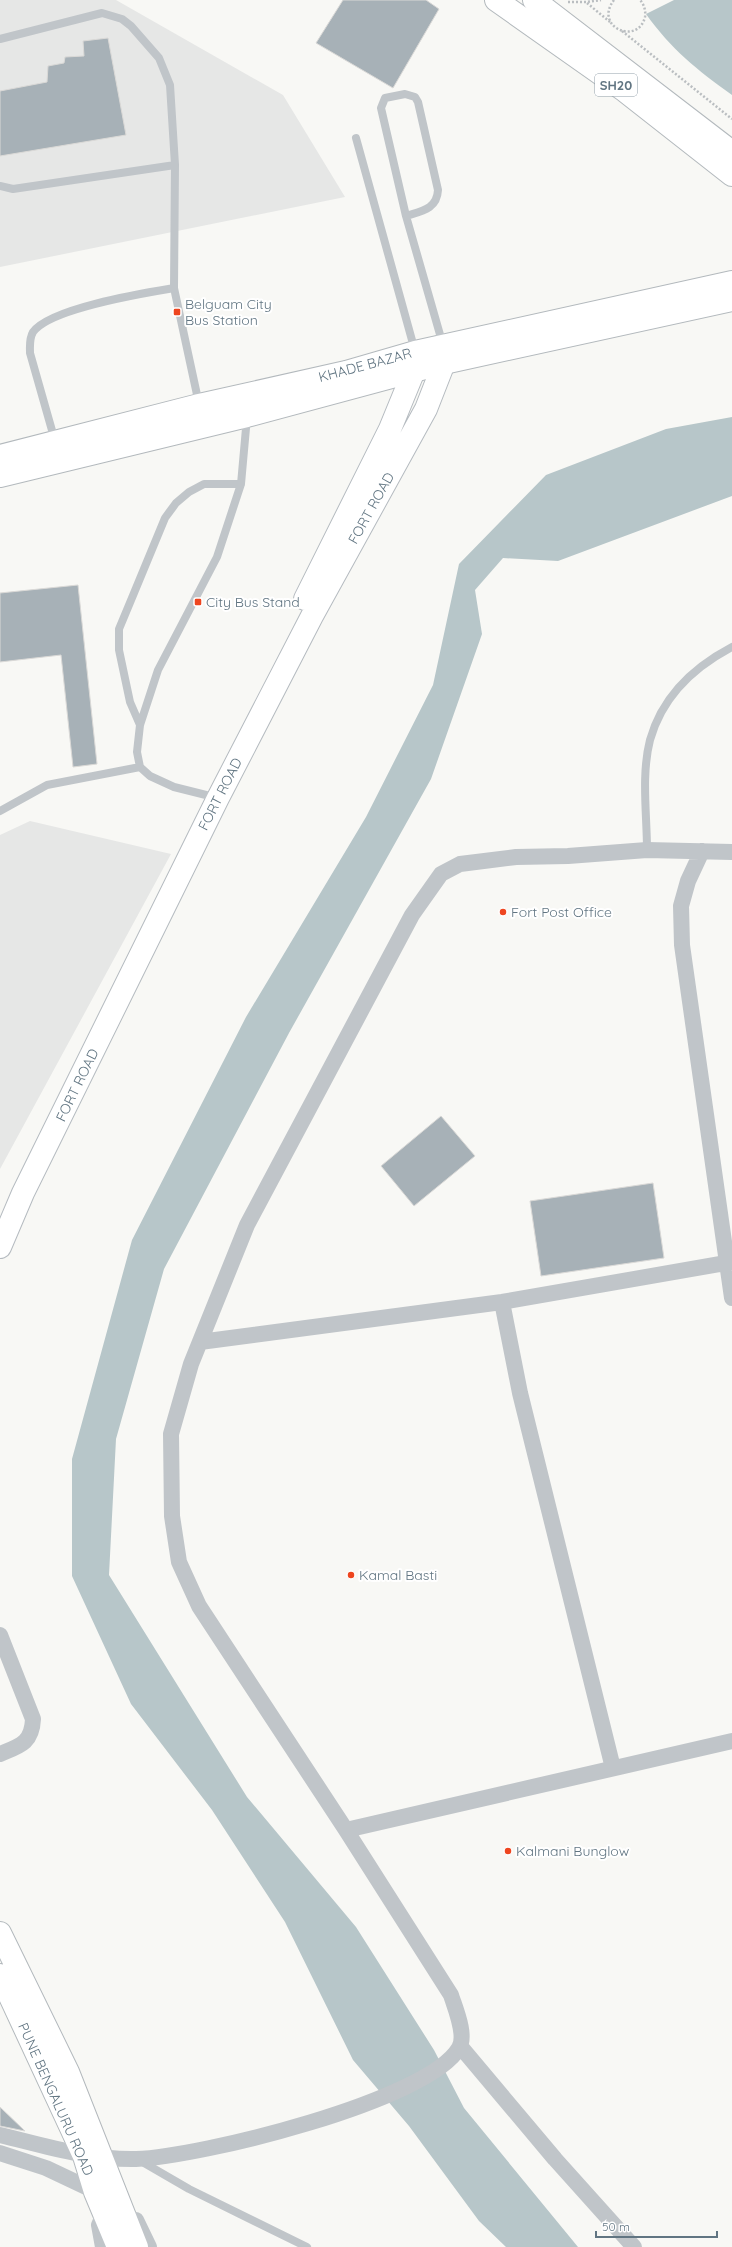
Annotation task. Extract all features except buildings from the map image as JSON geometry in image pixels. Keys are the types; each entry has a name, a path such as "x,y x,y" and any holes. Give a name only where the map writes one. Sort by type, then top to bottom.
{"main road":[{"name":"SH20","path":"496,0 625,91 732,175"},
{"name":"SH20","path":"534,0 732,152"},
{"name":"KHADE BAZAR","path":"0,456 56,443 199,405 346,372 415,352 444,354 730,285"},
{"name":"FORT ROAD","path":"0,1247 23,1193 390,429 412,373 415,352"},
{"name":"FORT ROAD","path":"0,1217 44,1122 212,797 426,409 444,354"},
{"path":"0,476 247,416 412,373 444,354"},
{"path":"0,1933 68,2072 93,2156 111,2207"},
{"name":"PUNE BENGALURU ROAD","path":"0,1975 93,2156 95,2192 111,2207 120,2241"}],"street":[{"path":"0,2135 93,2156 136,2159 202,2150 356,2108 416,2082 450,2059 460,2046 461,2023 451,1995 346,1830 199,1606 179,1562 172,1516 171,1434 191,1364 247,1225 412,915 441,874 460,864 486,860 647,850 732,852"},
{"path":"702,851 688,881 681,906 682,945 730,1263 732,1298"},
{"path":"200,1342 502,1302 730,1263"},
{"path":"502,1302 520,1393 613,1768"},
{"path":"0,1635 33,1719 33,1730 28,1739 19,1746 0,1754"},
{"path":"346,1830 732,1741"},
{"path":"460,2046 554,2159 634,2247"},
{"path":"0,2153 46,2168 95,2192"},
{"path":"111,2207 130,2211 138,2222 149,2247"}],"lane":[{"path":"0,39 102,13 122,19 159,58 170,85 175,165 174,288 199,405"},
{"path":"406,216 434,205 438,199 438,190 418,102 415,97 405,94 385,98 381,108 406,216 444,354"},
{"path":"356,138 415,352"},
{"path":"0,186 13,189 175,165"},
{"path":"56,443 30,353 29,342 33,332 44,323 64,314 107,300 174,288"},
{"path":"212,797 174,787 150,776 140,767 137,752 140,725 158,670 217,557 241,484 247,416"},
{"path":"140,725 130,702 120,650 119,629 136,586 165,518 176,503 189,492 204,484 241,484"},
{"path":"647,850 646,771 650,740 666,704 685,679 710,658 732,647"},
{"path":"0,811 47,785 140,767"},
{"path":"136,2159 189,2189 307,2247"}],"path":[{"path":"611,23 609,11 614,0"},
{"path":"622,31 633,31 642,24 646,14 640,0"},
{"path":"586,2 732,119"}],"shaded area":[{"path":"0,0 116,0 283,95 345,197 0,267"},
{"path":"674,0 732,0 732,95 707,77 685,58 655,27 646,14"},
{"path":"732,417 732,496 558,561 503,558 475,590 482,634 431,779 289,1033 164,1269 116,1439 109,1575 247,1797 356,1927 434,2050 464,2108 578,2247 506,2247 479,2221 409,2126 353,2060 285,1922 212,1810 131,1704 72,1576 72,1459 132,1240 246,1017 366,817 433,685 459,564 546,475 666,429"},
{"path":"30,821 171,854 0,1169 0,835"}],"place":[{"name":"Belguam City Bus Station","path":"177,312"},
{"name":"City Bus Stand","path":"198,602"},
{"name":"Fort Post Office","path":"503,912"},
{"name":"Kamal Basti","path":"351,1575"},
{"name":"Kalmani Bunglow","path":"508,1851"}]}
